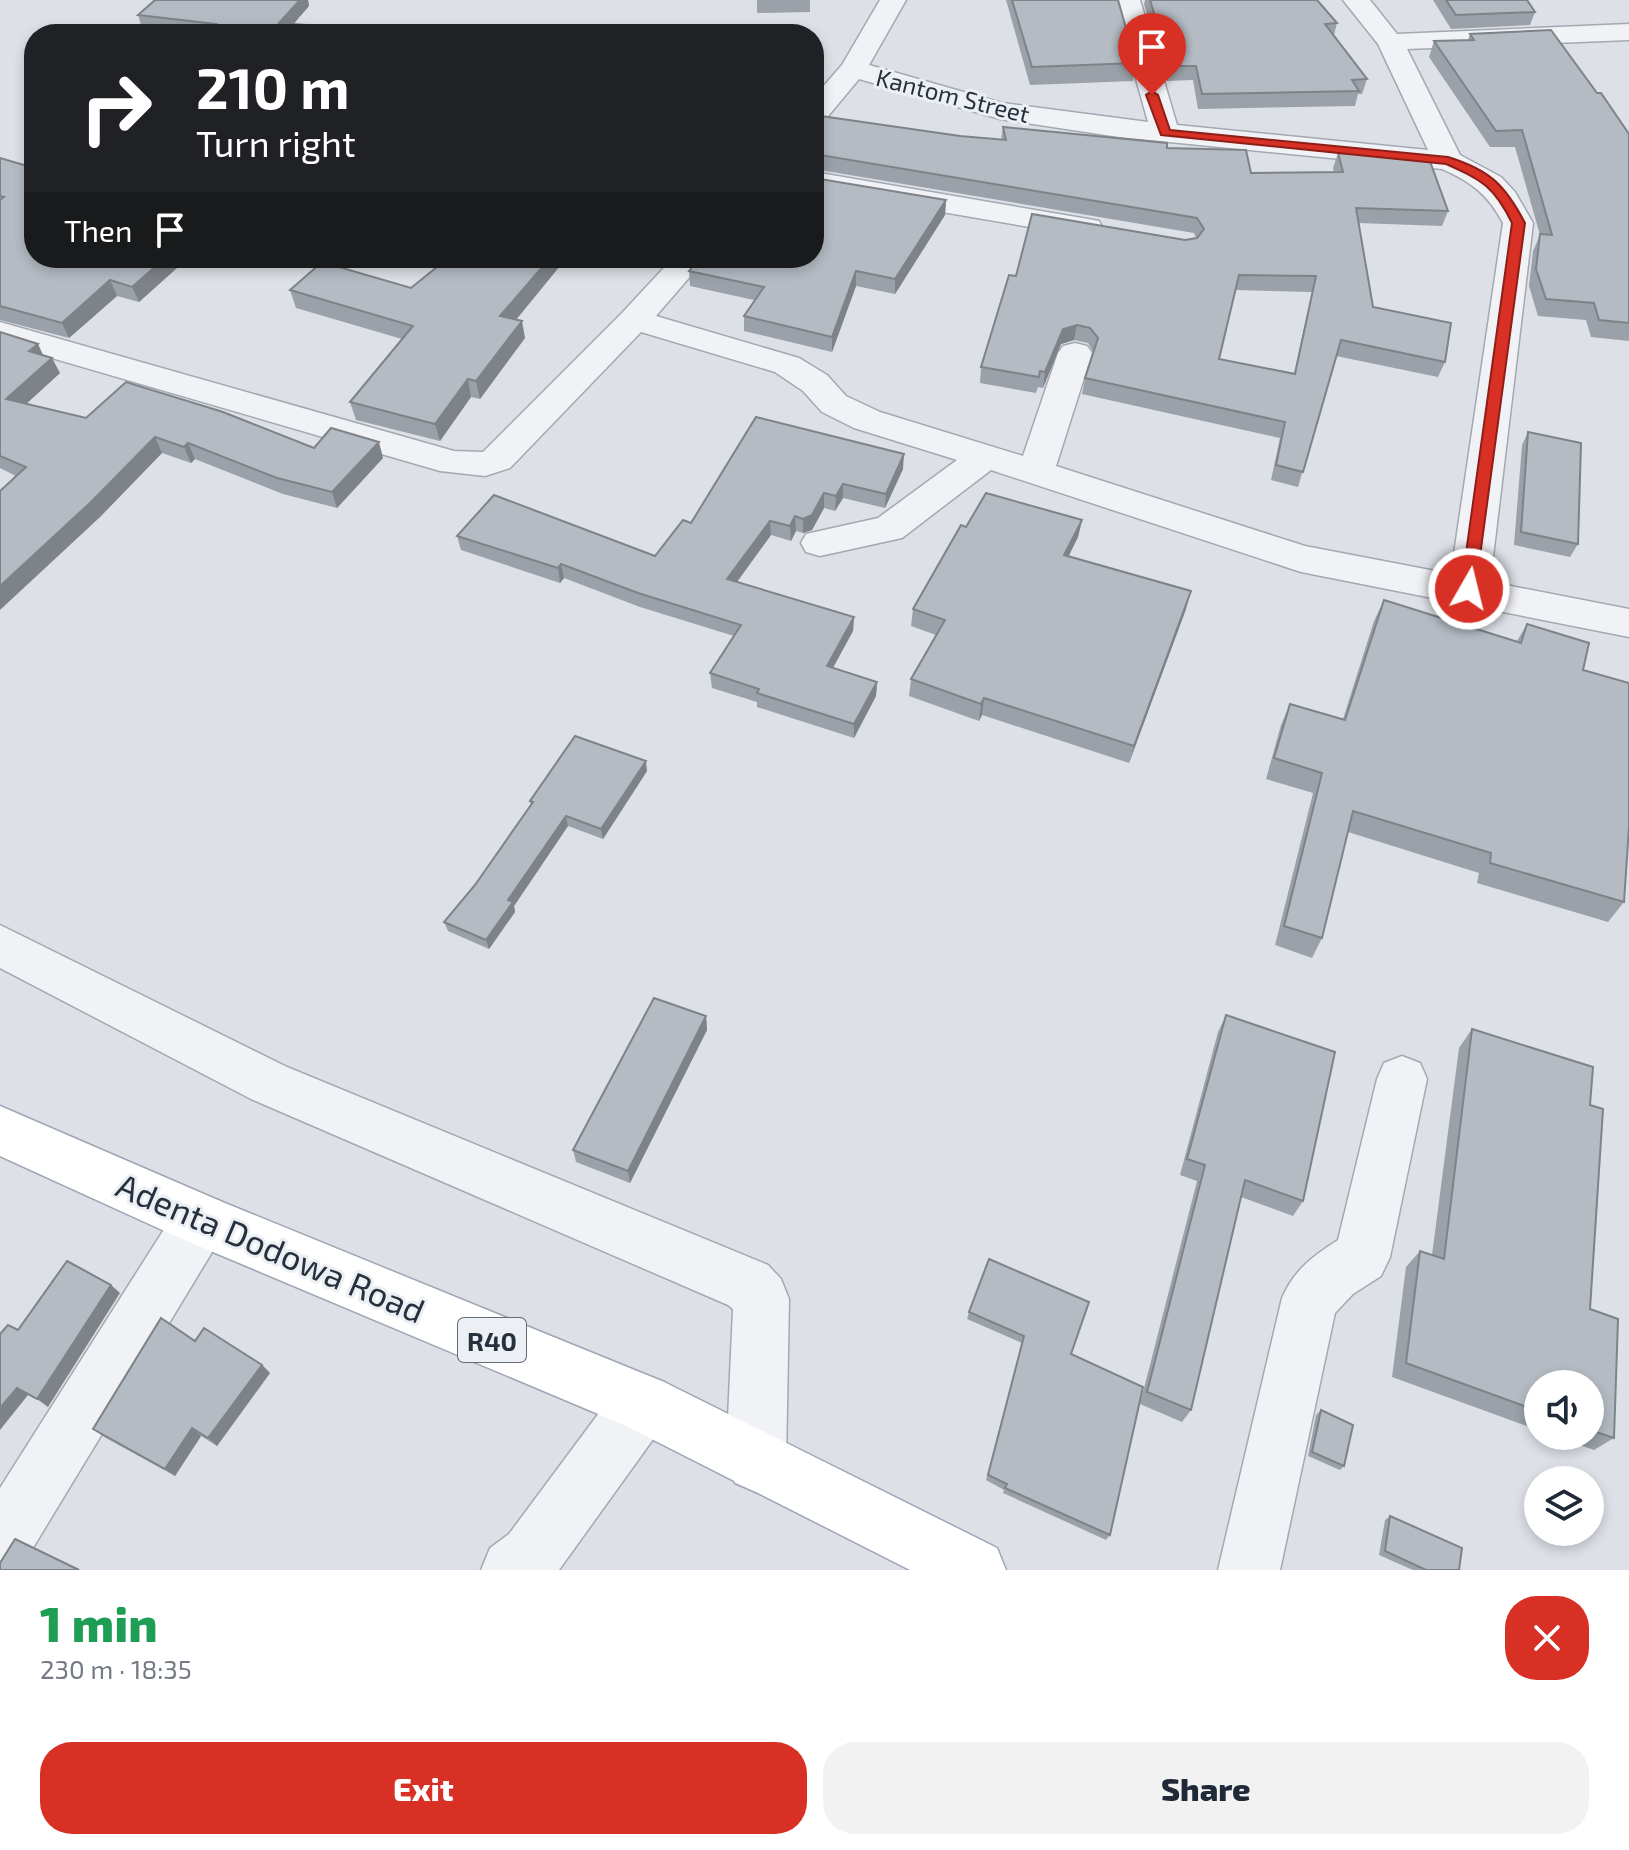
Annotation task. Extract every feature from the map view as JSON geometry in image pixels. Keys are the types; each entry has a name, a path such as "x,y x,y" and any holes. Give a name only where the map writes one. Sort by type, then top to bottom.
{"main road":[{"name":"Adenta Dodowa Road","path":"0,1130 201,1220 643,1403 975,1570"}],"street":[{"path":"824,103 853,69 893,0"},
{"path":"1127,0 1165,133"},
{"path":"1356,0 1390,42 1448,161"},
{"path":"1390,42 1629,32"},
{"name":"Kantom Street","path":"853,69 1000,111 1165,133 1448,161 1487,178 1504,194 1518,223 1469,589"},
{"path":"824,183 1123,234"},
{"path":"0,332 453,463 485,464 497,460 681,268"},
{"path":"634,320 787,365 815,383 834,404 867,420 1301,559 1469,589 1629,623"},
{"path":"1036,472 1075,353"},
{"path":"820,543 889,529 986,456"},
{"path":"0,945 269,1083 748,1285 761,1299 756,1462"},
{"path":"1249,1570 1310,1298 1333,1275 1362,1257 1402,1079"},
{"path":"0,1544 201,1220"},
{"path":"512,1570 531,1556 643,1403"}],"building":[{"path":"155,0 300,0 279,23 293,24 216,24 138,15"},
{"path":"1012,0 1118,0 1136,63 1032,67"},
{"path":"1150,0 1317,0 1337,23 1325,24 1367,79 1352,80 1359,91 1202,94 1196,66 1170,66"},
{"path":"1446,0 1527,0 1535,12 1456,15"},
{"path":"1551,30 1629,134 1629,323 1599,320 1594,303 1546,299 1536,269 1540,234 1552,235 1522,130 1496,131 1434,41 1474,40 1470,34"},
{"path":"824,116 1006,140 1003,127 1167,143 1167,148 1246,150 1251,173 1343,172 1338,153 1428,156 1448,211 1356,208 1373,307 1451,323 1445,362 1341,340 1303,472 1276,465 1285,422 1085,378 1098,338 1090,328 1077,325 1063,329 1045,372 1040,371 1039,377 981,367 1009,275 1016,276 1032,214 1185,240 1197,238 1204,229 1197,218 824,156","holes":["1239,275 1316,276 1295,374 1219,359"]},
{"path":"0,158 24,165 24,268 154,268 132,287 110,280 62,323 0,306 0,200 4,197 0,196"},
{"path":"824,180 946,200 895,279 856,271 832,337 744,316 764,287 689,271 691,268 824,268"},
{"path":"315,268 343,268 411,288 436,268 541,268 500,316 522,321 476,381 468,379 435,424 350,402 413,326 290,290"},
{"path":"0,332 38,344 29,351 52,358 6,399 86,418 126,382 223,412 314,448 331,428 379,442 332,492 277,478 188,443 184,447 155,437 91,502 0,586 0,491 26,467 0,456"},
{"path":"756,417 904,454 886,494 843,484 836,496 824,493 812,515 803,519 795,516 790,526 770,521 727,579 854,617 827,666 877,682 854,724 757,693 759,689 710,673 741,625 638,593 561,564 558,568 457,536 494,495 655,556 683,520 691,523"},
{"path":"1528,432 1581,443 1578,544 1521,532"},
{"path":"986,493 1082,520 1064,555 1191,591 1134,746 984,698 981,704 911,679 945,620 913,609 961,525 966,527"},
{"path":"1384,600 1521,643 1527,624 1589,643 1583,670 1629,683 1629,827 1624,902 1490,863 1491,853 1353,811 1322,938 1284,926 1322,773 1274,758 1290,704 1345,720"},
{"path":"575,736 646,761 601,829 566,816 508,900 513,902 486,940 444,922 475,885"},
{"path":"654,998 706,1016 628,1171 573,1150"},
{"path":"1226,1015 1335,1052 1303,1201 1245,1180 1191,1410 1147,1392 1205,1165 1187,1159"},
{"path":"1472,1029 1593,1067 1590,1105 1603,1109 1590,1309 1618,1319 1614,1438 1604,1435 1604,1370 1524,1370 1524,1406 1406,1363 1420,1251 1444,1259"},
{"path":"989,1259 1089,1302 1071,1354 1143,1387 1110,1535 1005,1488 1007,1484 988,1475 1024,1336 969,1312"},
{"path":"67,1261 111,1285 37,1399 17,1388 0,1408 0,1334 8,1325 18,1330"},
{"path":"161,1318 195,1341 204,1328 262,1365 208,1438 192,1428 165,1469 93,1429"},
{"path":"1321,1410 1353,1425 1344,1466 1312,1452"},
{"path":"1390,1516 1462,1548 1459,1570 1426,1570 1385,1551"},
{"path":"15,1539 79,1570 0,1570 0,1563"}],"route":[{"path":"1152,95 1165,133 1448,161 1487,178 1504,194 1518,223 1469,589"}]}
